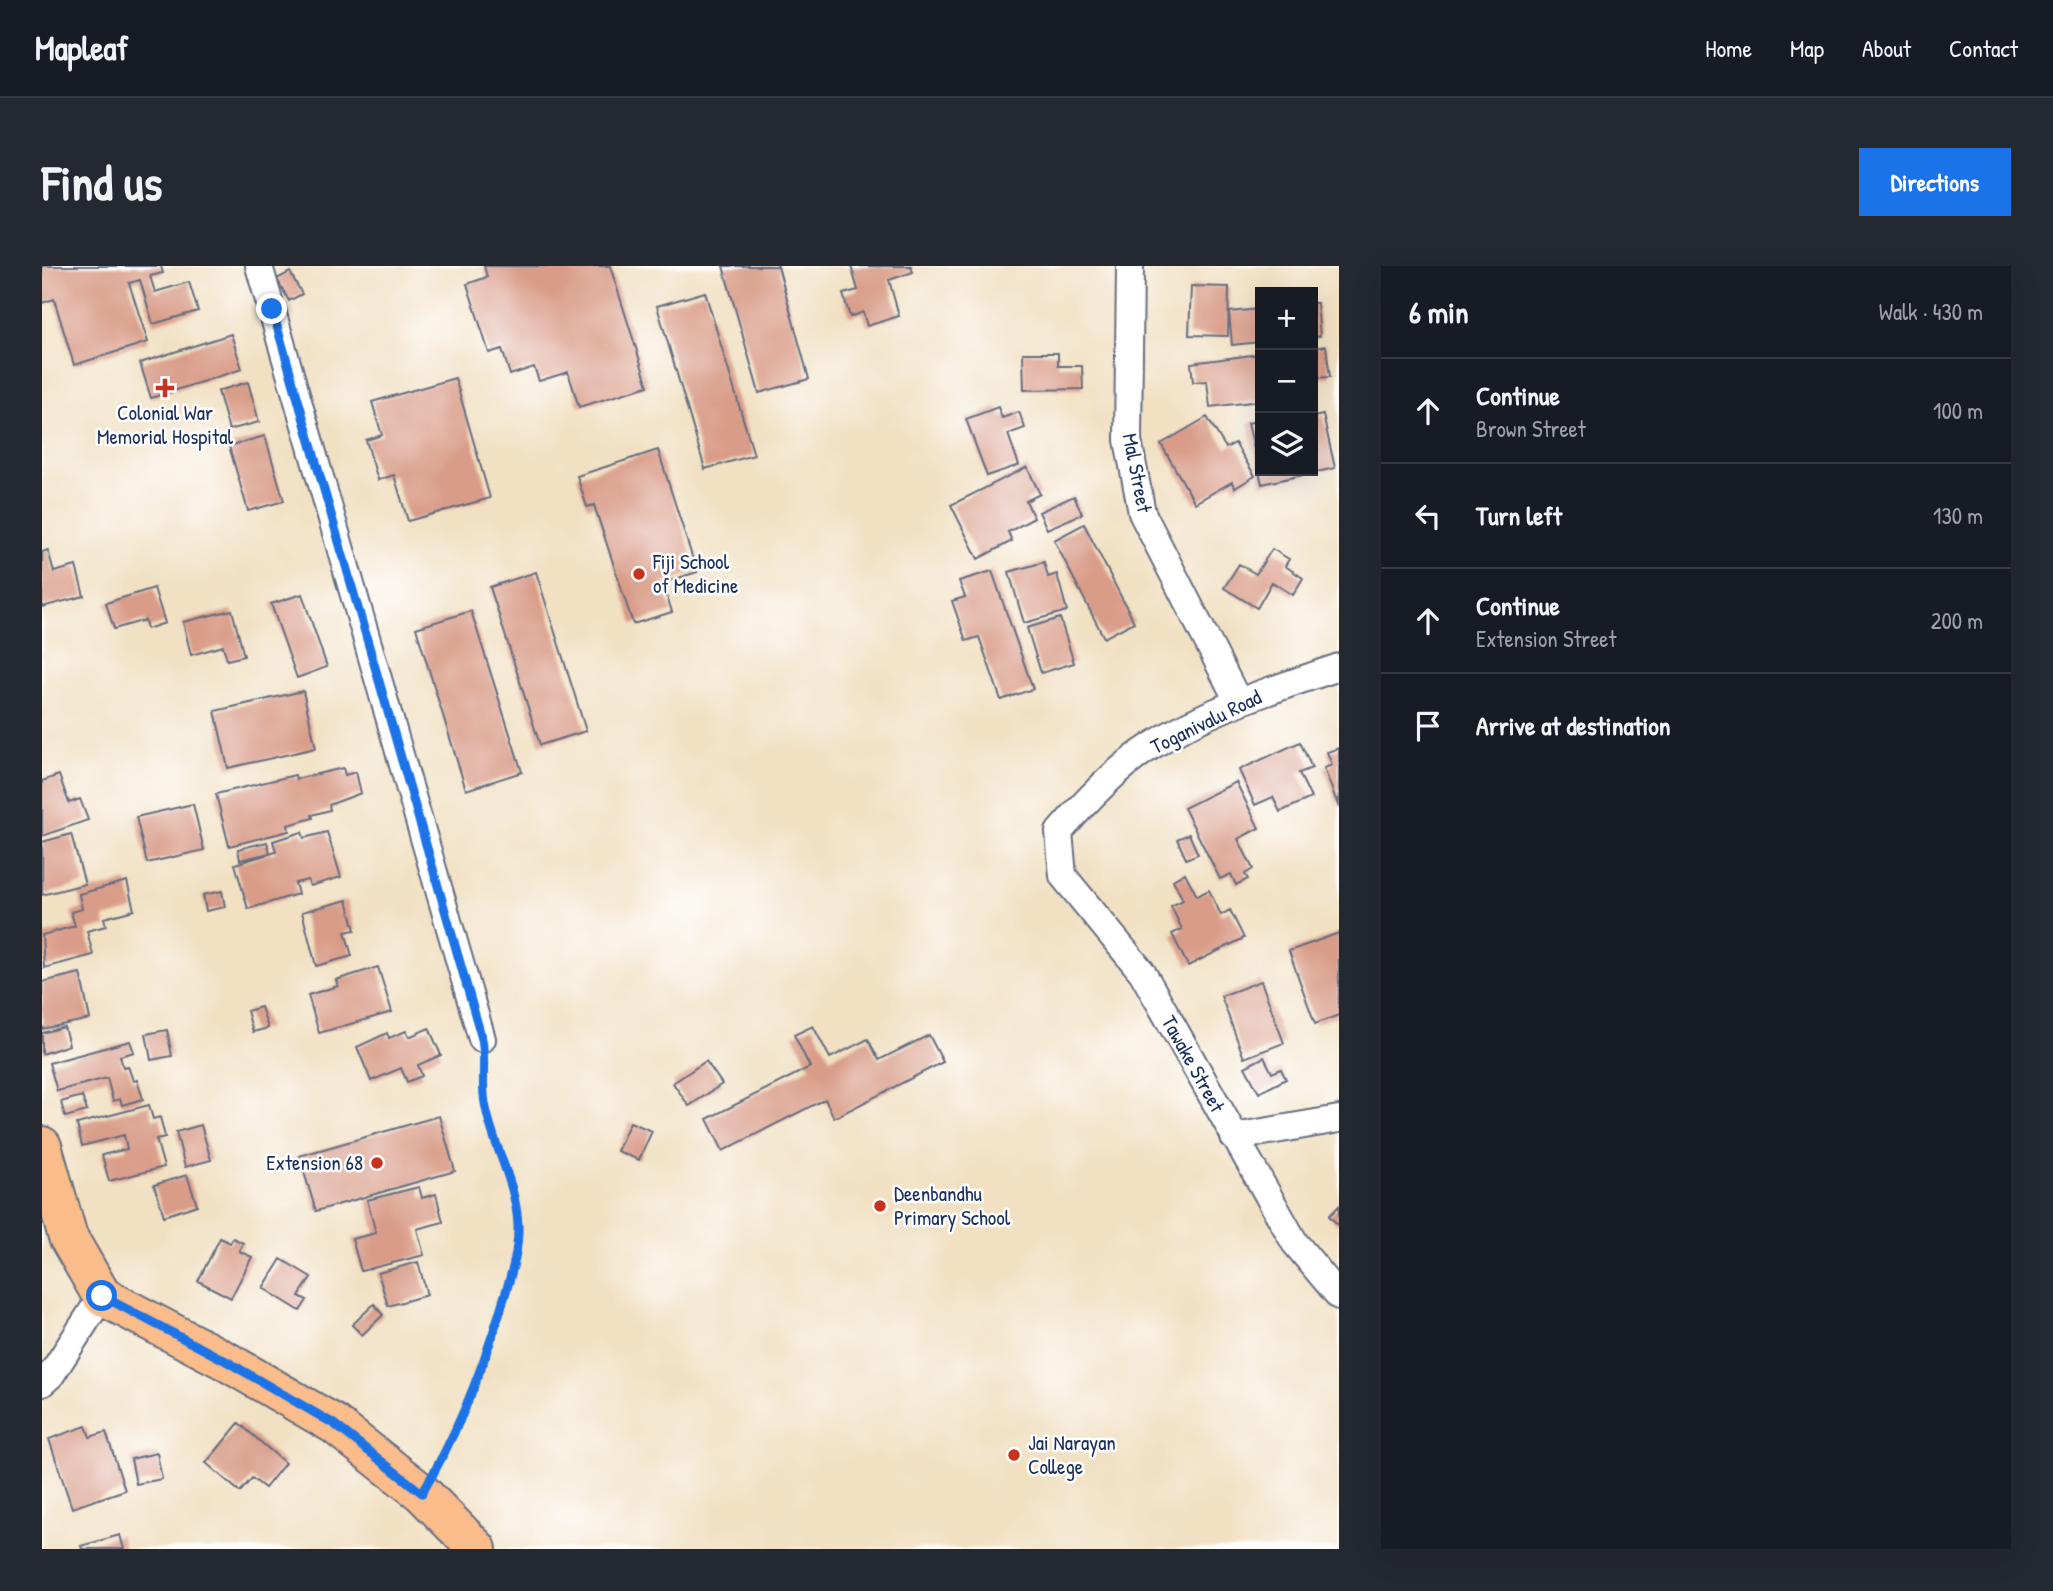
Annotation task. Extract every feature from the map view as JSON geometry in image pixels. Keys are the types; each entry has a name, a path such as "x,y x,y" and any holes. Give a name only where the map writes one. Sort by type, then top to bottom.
{"main road":[{"path":"42,1146 68,1237 102,1296 226,1361 334,1424 422,1493 477,1549"}],"street":[{"path":"259,266 482,1039"},
{"name":"Mal Street","path":"1130,266 1128,440 1142,513 1238,701"},
{"name":"Toganivalu Road","path":"1059,832 1086,800 1150,747 1238,701 1339,667"},
{"name":"Tawake Street","path":"1059,832 1063,876 1142,972 1295,1243 1339,1296"},
{"path":"1234,1138 1339,1119"},
{"path":"42,1383 51,1375 102,1296"}],"path":[{"path":"422,1493 443,1457 482,1371 514,1266 518,1227 514,1188 493,1136 484,1100 485,1058 482,1039"}],"building":[{"name":"Colonial War Memorial Hospital","path":"42,266 161,266 163,273 150,276 155,292 189,282 198,311 153,324 140,280 129,283 148,342 74,365 54,299 42,303"},
{"path":"484,266 610,266 648,386 579,407 568,372 539,381 534,367 510,375 502,349 489,353 467,284 487,277"},
{"path":"723,266 778,266 809,379 759,393"},
{"path":"851,266 911,266 913,272 889,280 899,316 867,326 863,312 850,317 843,294 858,290"},
{"path":"290,272 302,294 289,301 277,279"},
{"path":"1191,286 1229,287 1228,336 1189,335"},
{"path":"705,292 754,455 705,469 657,306"},
{"path":"1255,309 1255,343 1232,345 1229,312"},
{"path":"231,334 242,369 151,398 140,363"},
{"path":"1326,346 1330,377 1318,378 1318,347"},
{"path":"1023,353 1058,353 1058,366 1082,366 1083,389 1024,390"},
{"path":"1255,355 1255,402 1210,407 1207,381 1193,382 1191,363"},
{"path":"455,378 490,498 408,521 394,475 378,480 366,440 382,435 372,402"},
{"path":"248,382 259,422 229,430 218,391"},
{"path":"998,407 1002,418 1019,412 1025,428 1008,434 1019,465 987,476 966,419"},
{"path":"1323,415 1335,468 1318,472 1318,416"},
{"path":"1207,417 1226,448 1235,443 1255,476 1235,488 1232,482 1195,503 1161,444"},
{"path":"1255,421 1255,454 1248,423"},
{"path":"265,436 284,501 248,511 229,446"},
{"path":"658,450 697,572 663,583 672,612 633,624 594,505 587,507 577,476"},
{"path":"1027,467 1040,494 1026,501 1034,518 1008,532 1012,541 978,559 951,505"},
{"path":"1260,476 1298,476 1262,484"},
{"path":"1074,496 1082,514 1047,529 1039,512"},
{"path":"1084,524 1134,622 1104,638 1054,540"},
{"path":"1272,549 1289,559 1285,566 1303,578 1293,595 1272,582 1257,608 1224,588 1239,564 1256,574"},
{"path":"48,550 54,572 76,566 84,596 42,607 42,552"},
{"path":"1044,562 1048,577 1057,574 1067,611 1024,623 1009,572"},
{"path":"992,571 1033,689 1001,700 979,637 966,641 952,601 965,597 959,581"},
{"path":"536,572 586,731 540,745 490,587"},
{"path":"154,588 165,623 147,629 145,620 114,629 106,603"},
{"path":"302,594 327,667 297,678 271,604"},
{"path":"232,610 244,656 227,660 223,646 191,655 183,622"},
{"path":"471,611 522,772 466,790 416,628"},
{"path":"1060,618 1074,663 1041,673 1027,628"},
{"path":"303,691 316,748 228,768 215,711"},
{"path":"1300,742 1312,768 1299,773 1311,798 1280,812 1273,797 1255,805 1239,770"},
{"path":"1339,748 1339,808 1324,768 1332,765 1327,752"},
{"path":"343,768 345,775 356,772 361,793 329,805 330,810 312,815 313,818 288,825 289,831 229,846 216,794 295,775 296,779"},
{"path":"59,775 69,803 80,799 88,820 42,836 42,781"},
{"path":"1236,782 1259,828 1238,839 1253,869 1245,874 1248,879 1236,885 1231,874 1220,879 1184,808"},
{"path":"193,804 204,850 147,863 136,817"},
{"path":"302,832 304,838 327,832 341,877 310,886 308,880 295,883 298,894 248,909 235,864 276,852 273,841"},
{"path":"71,834 85,884 42,895 42,842"},
{"path":"1189,834 1198,854 1186,859 1177,839"},
{"path":"267,842 270,853 240,860 238,849"},
{"path":"1185,873 1197,896 1209,890 1221,915 1230,910 1244,938 1188,966 1172,934 1182,929 1171,906 1183,900 1173,880"},
{"path":"127,881 134,910 104,918 106,926 87,931 93,955 44,968 42,935 75,926 71,912 82,909 79,894"},
{"path":"222,891 225,907 206,911 203,895"},
{"path":"347,900 355,930 345,932 352,956 316,966 302,912"},
{"path":"1339,933 1339,1015 1315,1024 1289,951"},
{"path":"378,967 392,1012 319,1033 308,995 338,986 336,980"},
{"path":"80,973 90,1019 42,1029 42,982"},
{"path":"1261,981 1284,1043 1244,1058 1221,996"},
{"path":"261,1007 268,1028 253,1032 247,1011"},
{"path":"813,1026 830,1058 868,1039 879,1060 929,1035 943,1062 834,1118 825,1099 723,1151 707,1119 810,1067 794,1035"},
{"path":"64,1027 69,1045 42,1054 42,1033"},
{"path":"429,1028 441,1055 418,1065 422,1076 407,1082 401,1068 371,1081 357,1047 387,1033 389,1038 406,1031 409,1037"},
{"path":"167,1030 172,1056 151,1060 146,1034"},
{"path":"130,1041 134,1052 120,1056 123,1067 128,1066 133,1081 137,1080 143,1099 122,1105 120,1099 113,1101 107,1078 57,1091 49,1063"},
{"path":"1264,1057 1272,1073 1281,1069 1286,1079 1259,1093 1245,1067"},
{"path":"706,1061 722,1084 689,1106 673,1083"},
{"path":"82,1096 87,1111 65,1117 61,1102"},
{"path":"149,1105 153,1119 160,1117 165,1137 156,1139 164,1167 109,1181 102,1155 127,1149 124,1135 82,1146 77,1124"},
{"name":"Extension 68","path":"439,1116 455,1171 316,1211 299,1156"},
{"path":"630,1122 652,1131 639,1160 617,1151"},
{"path":"201,1125 211,1160 185,1167 176,1132"},
{"path":"187,1175 197,1205 164,1216 154,1185"},
{"path":"419,1187 422,1198 436,1194 443,1222 417,1229 424,1255 361,1271 352,1239 376,1233 367,1200"},
{"path":"1339,1206 1339,1226 1329,1216"},
{"path":"220,1238 230,1243 233,1238 243,1243 239,1251 252,1257 231,1298 198,1281"},
{"path":"281,1259 311,1277 299,1296 307,1300 300,1311 263,1288"},
{"path":"418,1262 427,1295 388,1306 378,1273"},
{"path":"374,1304 383,1315 362,1335 352,1325"},
{"path":"239,1423 285,1463 265,1488 252,1478 240,1492 206,1463"},
{"path":"86,1426 90,1437 106,1432 125,1490 72,1508 49,1439"},
{"path":"157,1453 162,1479 136,1484 131,1459"},
{"path":"120,1535 124,1549 82,1549 81,1546"}],"place":[{"name":"Colonial War Memorial Hospital","path":"165,388"},
{"name":"Fiji School of Medicine","path":"639,574"},
{"name":"Extension 68","path":"377,1163"},
{"name":"Deenbandhu Primary School","path":"880,1206"},
{"name":"Jai Narayan College","path":"1014,1455"}],"route":[{"path":"102,1296 226,1361 334,1424 422,1493 443,1457 482,1371 514,1266 518,1227 514,1188 493,1136 484,1100 485,1058 482,1039 272,309"}]}
